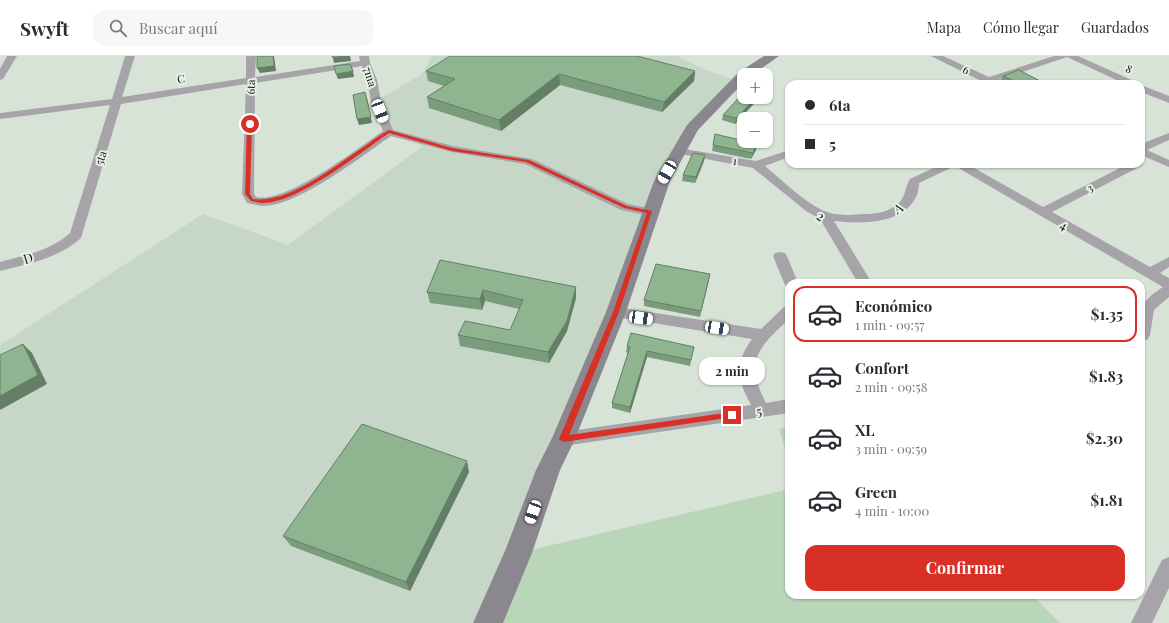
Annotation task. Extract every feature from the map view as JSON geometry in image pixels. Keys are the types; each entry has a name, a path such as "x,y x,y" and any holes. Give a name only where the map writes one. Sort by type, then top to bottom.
{"main road":[{"path":"754,68 774,56"},
{"path":"488,623 518,553 548,470 563,439 616,312 662,181 692,128 737,82"}],"street":[{"path":"0,77 12,56"},
{"name":"5ta","path":"55,250 69,243 76,235 79,228 118,101 130,56"},
{"name":"6ta","path":"251,56 248,194 251,200 263,202 302,190 389,132"},
{"name":"6","path":"936,56 988,80"},
{"path":"988,80 1063,56"},
{"name":"8","path":"1071,56 1124,80"},
{"name":"C","path":"0,116 118,101 251,81 365,60"},
{"name":"7ma","path":"365,60 372,80 376,101 389,132"},
{"name":"8","path":"1145,90 1169,100"},
{"path":"389,132 452,149 528,161 625,207 650,212"},
{"path":"1145,148 1169,136"},
{"name":"1","path":"679,151 757,165 785,155"},
{"path":"1145,152 1169,164"},
{"path":"1145,160 1153,156"},
{"name":"2","path":"757,165 810,208 825,216 863,279"},
{"name":"A","path":"825,216 868,218 894,212 910,200 914,190 914,180 942,168"},
{"name":"4","path":"966,168 1169,284"},
{"name":"3","path":"1042,212 1129,168"},
{"name":"D","path":"0,267 55,250"},
{"path":"780,256 789,279"},
{"path":"1150,273 1169,261"},
{"path":"1145,326 1147,310 1159,296 1169,290"},
{"path":"616,312 641,318 763,335"},
{"path":"762,410 746,376 747,362 763,335 785,315"},
{"name":"5","path":"563,439 785,407"},
{"path":"1141,623 1169,567"}],"shaded area":[{"path":"432,56 677,56 706,70 737,81 679,151 496,623 0,623 0,345 203,214 288,245 423,146 389,132 376,101 422,74"}],"green space":[{"path":"785,428 785,448 779,429"},
{"path":"785,490 785,599 1036,599 1060,623 496,623 518,553"}],"building":[{"path":"257,56 273,56 274,66 257,68"},
{"path":"332,56 345,56 333,58"},
{"path":"450,56 637,56 695,71 664,102 559,74 499,120 427,97 455,79 426,71"},
{"path":"350,64 353,71 336,74 334,66"},
{"path":"1019,70 1038,80 1012,80 1003,76"},
{"path":"365,92 371,117 357,119 353,95"},
{"path":"737,100 737,104 750,104 742,112 737,112 736,118 723,115"},
{"path":"715,134 737,139 737,148 755,148 753,153 713,145"},
{"path":"693,153 705,155 696,177 683,175"},
{"path":"440,260 576,287 567,321 548,352 458,335 465,321 510,330 523,300 483,290 480,299 427,292"},
{"path":"656,264 710,274 701,311 644,300"},
{"path":"631,333 694,347 691,360 647,351 630,407 612,403 630,347 627,346"},
{"path":"23,344 38,375 0,396 0,355"},
{"path":"362,424 467,461 406,582 283,536"}],"route":[{"path":"250,124 248,194 251,200 263,202 302,190 389,132 452,149 528,161 625,207 650,212 616,312 563,439 732,415"}]}
